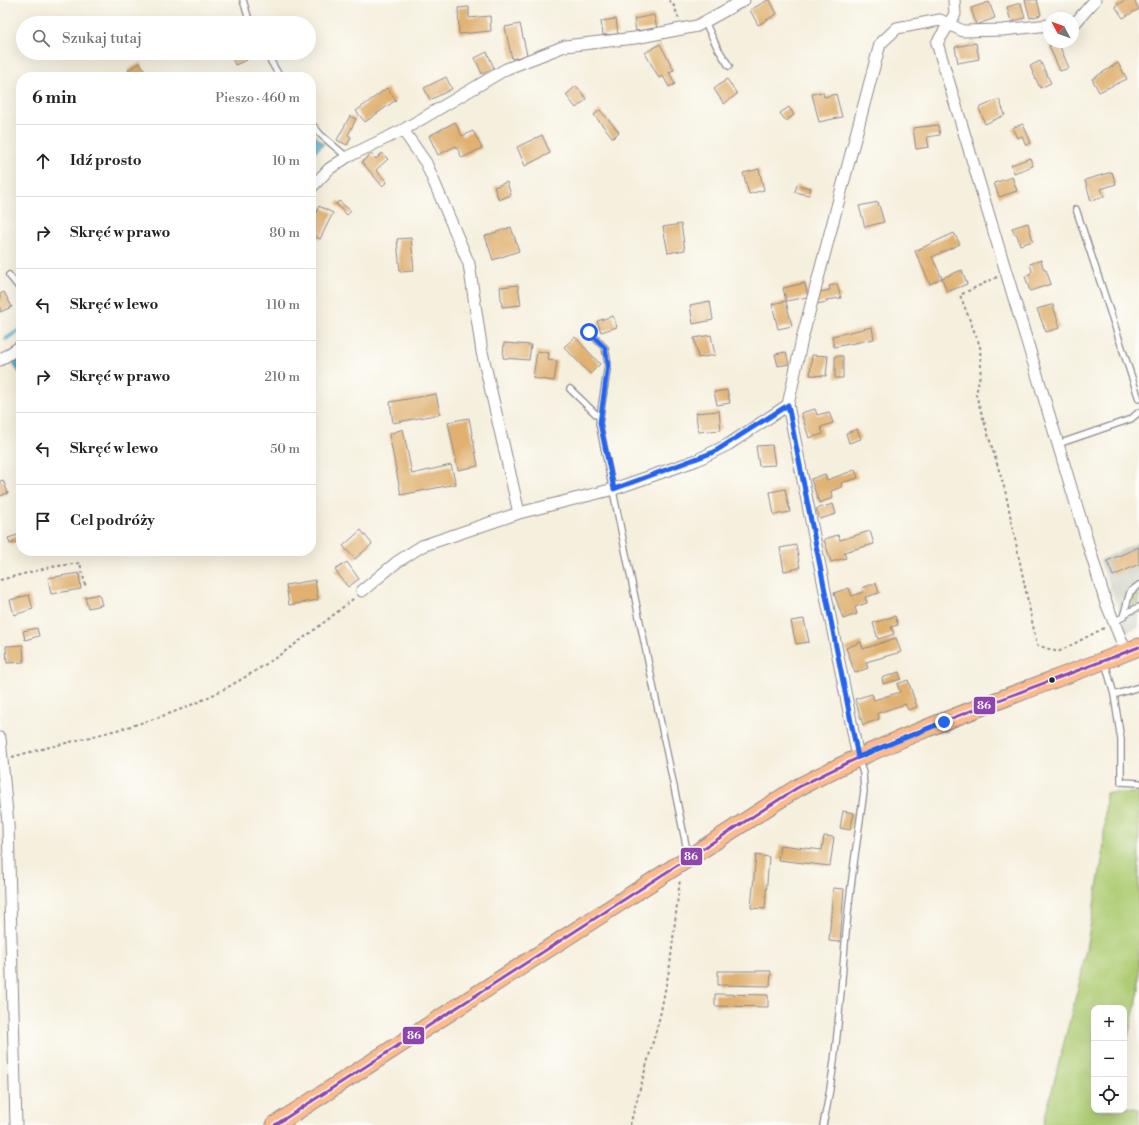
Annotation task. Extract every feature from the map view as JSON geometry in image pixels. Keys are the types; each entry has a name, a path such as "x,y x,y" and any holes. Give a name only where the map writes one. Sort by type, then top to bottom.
{"main road":[{"path":"275,1125 797,788 858,757 1133,649"}],"street":[{"path":"316,183 329,170 347,157 403,130 506,70 564,46 635,38 697,26 744,0"},
{"path":"954,0 955,14 937,44 958,117 1007,271 1105,600 1114,622 1133,649"},
{"path":"1079,19 1095,0"},
{"path":"858,757 788,405 802,339 880,44 897,28 940,20 963,31 1003,30 1043,26"},
{"path":"403,130 426,163 469,264 482,352 518,513"},
{"path":"0,360 16,349"},
{"path":"362,591 397,562 422,546 518,513 614,489 714,452 788,405"},
{"path":"0,738 8,824 12,911 16,1125"}],"lane":[{"path":"243,0 248,16"},
{"path":"704,22 729,66"},
{"path":"270,60 277,72"},
{"path":"316,129 347,157"},
{"path":"1076,209 1139,399"},
{"path":"9,275 16,284"},
{"path":"589,332 605,348 608,364 600,423 689,857"},
{"path":"570,389 600,418"},
{"path":"1058,444 1131,419 1139,412"},
{"path":"1114,622 1121,619 1124,614 1130,592 1139,585"},
{"path":"1124,614 1139,607"},
{"path":"1105,660 1114,696 1121,740 1121,782 1139,783"},
{"path":"1114,696 1139,687"},
{"path":"824,1125 839,1026 847,922 864,791 863,773 858,757"}],"path":[{"path":"669,0 674,6 684,29"},
{"path":"1007,271 960,295 980,346 982,369 976,395 1006,490 1037,645 1058,652 1114,622"},
{"path":"0,580 51,567 80,563 86,588"},
{"path":"2,760 133,725 167,714 200,700 244,677 314,632 362,591"},
{"path":"630,1125 660,1016 670,965 681,881 675,867"}],"shaded area":[{"path":"1139,542 1139,627 1127,632 1100,560"}],"green space":[{"path":"1139,593 1139,604 1133,607 1134,597"},
{"path":"1106,793 1139,793 1139,991 1127,1041 1127,1005 1091,1005 1091,1113 1127,1113 1127,1107 1139,1109 1139,1125 1043,1125 1081,976 1103,855"}],"water":[{"path":"316,137 324,144 316,151"},
{"path":"16,358 16,368 14,365"}],"building":[{"path":"770,0 777,14 758,25 750,10"},
{"path":"1025,0 1037,0 1041,15 1030,18"},
{"path":"1125,0 1134,0 1139,9 1123,18 1115,6"},
{"path":"989,2 995,18 976,25 971,8"},
{"path":"1021,3 1025,18 1011,22 1007,7"},
{"path":"469,7 469,18 490,16 491,31 459,34 458,8"},
{"path":"654,15 657,28 636,31 634,19"},
{"path":"616,19 618,34 603,35 601,21"},
{"path":"520,24 527,55 512,59 505,27"},
{"path":"976,43 979,59 958,63 955,47"},
{"path":"660,44 674,70 669,72 675,84 669,87 663,76 659,78 645,53"},
{"path":"1050,48 1061,48 1069,68 1060,71"},
{"path":"487,52 494,68 482,74 475,58"},
{"path":"233,60 247,60 235,65"},
{"path":"1040,61 1051,83 1040,88 1030,66"},
{"path":"140,63 146,72 129,72 128,70"},
{"path":"1118,63 1127,79 1099,92 1092,79"},
{"path":"446,77 452,89 430,100 424,88"},
{"path":"727,79 737,94 724,104 714,89"},
{"path":"576,86 587,99 576,108 566,95"},
{"path":"387,88 396,100 365,122 356,111"},
{"path":"823,92 824,97 836,94 842,117 819,122 812,94"},
{"path":"999,99 1005,115 985,124 979,108"},
{"path":"789,107 794,115 786,121 780,113"},
{"path":"600,110 619,132 613,138 594,115"},
{"path":"350,116 356,119 348,135 351,137 347,145 337,140"},
{"path":"455,122 462,136 473,131 482,148 462,158 456,146 438,155 429,136"},
{"path":"1023,124 1031,143 1026,145 1022,136 1017,138 1012,128"},
{"path":"938,125 940,135 927,137 929,147 916,149 913,128"},
{"path":"542,135 550,153 525,166 517,147"},
{"path":"382,153 388,159 376,170 387,182 382,186 362,162 371,154 376,159"},
{"path":"1030,158 1033,166 1014,173 1011,165"},
{"path":"759,169 764,190 749,194 743,173"},
{"path":"1112,172 1116,184 1101,189 1104,197 1091,201 1085,180"},
{"path":"1012,177 1017,191 999,197 994,183"},
{"path":"507,182 511,195 499,200 494,187"},
{"path":"797,185 811,188 809,195 795,192"},
{"path":"339,201 351,211 347,215 336,204"},
{"path":"878,202 884,222 865,227 859,206"},
{"path":"319,206 333,213 320,239 316,237 316,212"},
{"path":"1028,223 1033,241 1020,245 1017,234 1014,234 1012,228"},
{"path":"681,224 685,250 668,253 663,227"},
{"path":"511,227 519,251 493,260 485,236"},
{"path":"954,233 960,244 932,257 942,278 930,284 915,251"},
{"path":"411,238 414,271 400,272 397,239"},
{"path":"1041,260 1051,284 1030,291 1025,276 1030,274 1032,271 1030,264"},
{"path":"962,270 967,284 947,292 942,278"},
{"path":"805,283 808,297 786,301 783,288"},
{"path":"837,284 841,298 826,300 827,302 817,304 815,293 830,290 829,286"},
{"path":"518,285 521,305 502,307 500,287"},
{"path":"4,292 12,307 0,312 0,294"},
{"path":"710,301 713,320 693,324 690,305"},
{"path":"786,301 792,326 778,329 772,304"},
{"path":"1053,305 1060,328 1046,332 1037,309"},
{"path":"613,316 617,327 601,332 597,321"},
{"path":"872,327 874,339 834,347 832,336"},
{"path":"711,335 715,355 698,358 694,338"},
{"path":"575,337 600,364 590,374 564,347"},
{"path":"504,343 531,345 529,360 503,358"},
{"path":"537,351 549,353 548,360 557,361 554,381 533,378"},
{"path":"786,352 789,364 778,366 775,354"},
{"path":"812,355 828,356 826,376 810,375"},
{"path":"835,356 843,356 843,378 835,378"},
{"path":"727,390 730,403 717,405 714,392"},
{"path":"436,394 440,414 393,423 390,402"},
{"path":"815,409 817,415 829,412 833,423 821,427 823,434 809,438 801,413"},
{"path":"719,411 721,430 698,432 696,413"},
{"path":"469,418 478,466 458,470 448,422"},
{"path":"403,429 412,474 451,465 456,484 401,495 389,434"},
{"path":"857,429 861,439 849,443 846,433"},
{"path":"772,445 775,465 759,466 756,446"},
{"path":"855,470 858,478 841,483 842,487 831,491 833,498 819,503 811,479 825,474 827,480"},
{"path":"3,480 8,493 0,496 0,481"},
{"path":"785,489 790,512 774,515 770,492"},
{"path":"833,504 836,514 820,519 816,509"},
{"path":"361,530 372,544 355,559 343,546"},
{"path":"870,531 874,544 844,552 846,558 831,562 824,539 838,535 840,540"},
{"path":"16,536 16,542 10,544 8,538"},
{"path":"796,545 800,568 784,571 780,548"},
{"path":"1139,547 1139,564 1113,576 1107,561"},
{"path":"347,562 359,579 348,587 335,570"},
{"path":"79,573 81,589 51,594 48,578"},
{"path":"315,580 318,600 289,605 286,585"},
{"path":"876,583 879,593 865,597 867,603 855,607 857,614 843,619 834,593 849,588 852,596 863,592 862,588"},
{"path":"99,594 102,605 88,608 85,597"},
{"path":"29,595 33,609 14,615 10,600"},
{"path":"895,616 898,625 891,627 894,634 878,639 873,623"},
{"path":"804,619 809,642 796,644 791,621"},
{"path":"37,628 39,636 25,640 23,631"},
{"path":"896,638 901,652 866,662 868,668 855,673 846,648 861,642 863,649"},
{"path":"23,645 24,662 7,663 6,646"},
{"path":"899,672 901,679 883,684 882,678"},
{"path":"908,680 917,707 908,710 905,704 878,713 879,719 863,725 855,699 872,694 874,700 900,692 897,684"},
{"path":"843,811 854,813 850,830 840,828"},
{"path":"824,836 834,837 830,866 778,860 780,845 822,850"},
{"path":"756,855 769,857 765,909 751,908"},
{"path":"833,888 844,889 840,942 829,941"},
{"path":"718,971 771,971 770,986 718,985"},
{"path":"715,994 768,995 768,1007 715,1006"}],"waterway":[{"path":"6,339 16,332"}],"transit line":[{"name":"86","path":"275,1125 797,788 838,767 923,730 1139,647"}],"route":[{"path":"589,332 605,348 608,364 600,423 614,489 697,460 714,452 729,444 788,405 858,757 944,722"}]}
